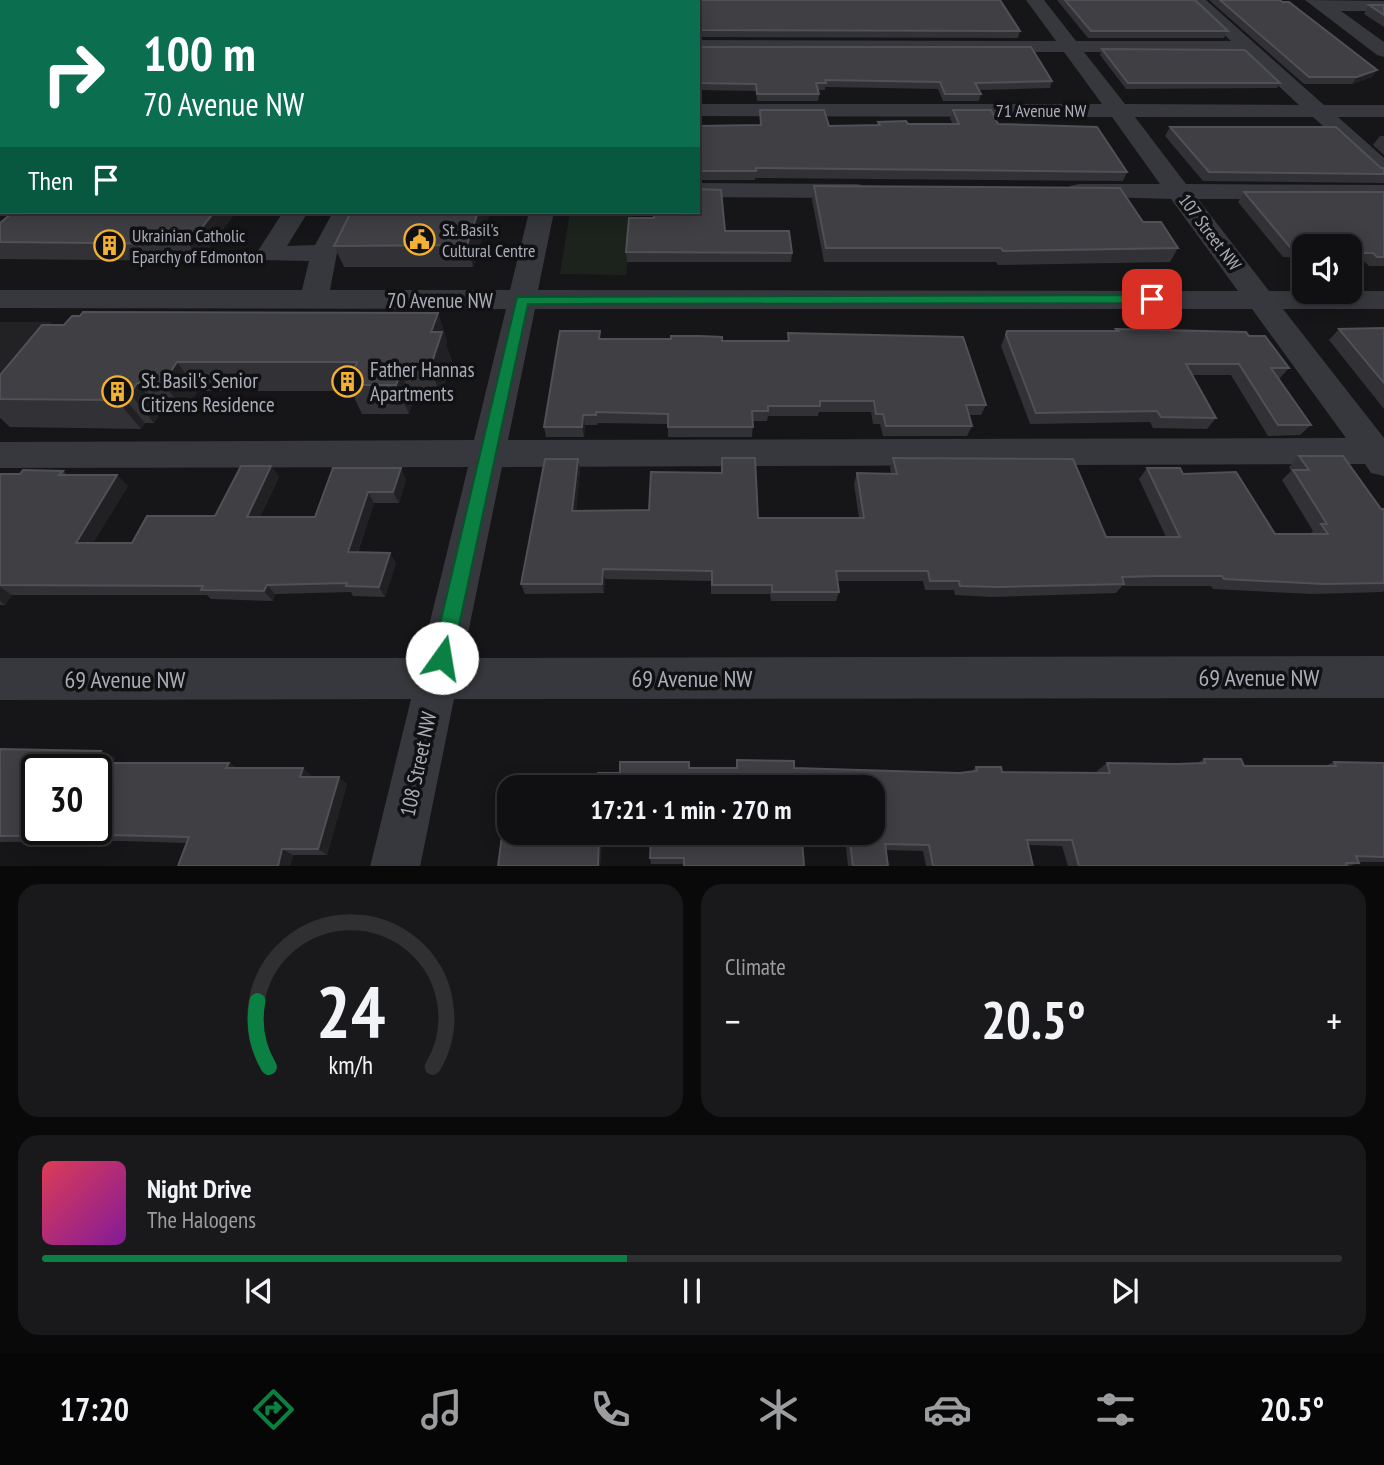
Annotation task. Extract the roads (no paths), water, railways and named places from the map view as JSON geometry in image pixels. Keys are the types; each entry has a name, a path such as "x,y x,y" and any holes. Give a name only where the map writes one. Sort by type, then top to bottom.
{"street":[{"name":"107 Street NW","path":"1035,0 1381,456"},
{"path":"1196,0 1384,170"},
{"path":"1318,3 1384,6"},
{"path":"1318,3 1384,51"},
{"path":"700,46 1249,47"},
{"name":"71 Avenue NW","path":"700,110 1384,111"},
{"path":"700,190 877,191"},
{"path":"1055,191 1384,192"},
{"path":"294,214 269,254 324,253"},
{"path":"311,300 320,282 324,253 344,214"},
{"name":"108 Street NW","path":"395,866 542,214"},
{"name":"70 Avenue NW","path":"0,299 1384,300"},
{"path":"0,455 486,453 1381,456"},
{"name":"69 Avenue NW","path":"0,679 1384,677"}],"place":[{"name":"St. Basil's Cultural Centre","path":"419,239"},
{"name":"Ukrainian Catholic Eparchy of Edmonton","path":"109,245"},
{"name":"Father Hannas Apartments","path":"347,381"},
{"name":"St. Basil's Senior Citizens Residence","path":"118,392"}]}
